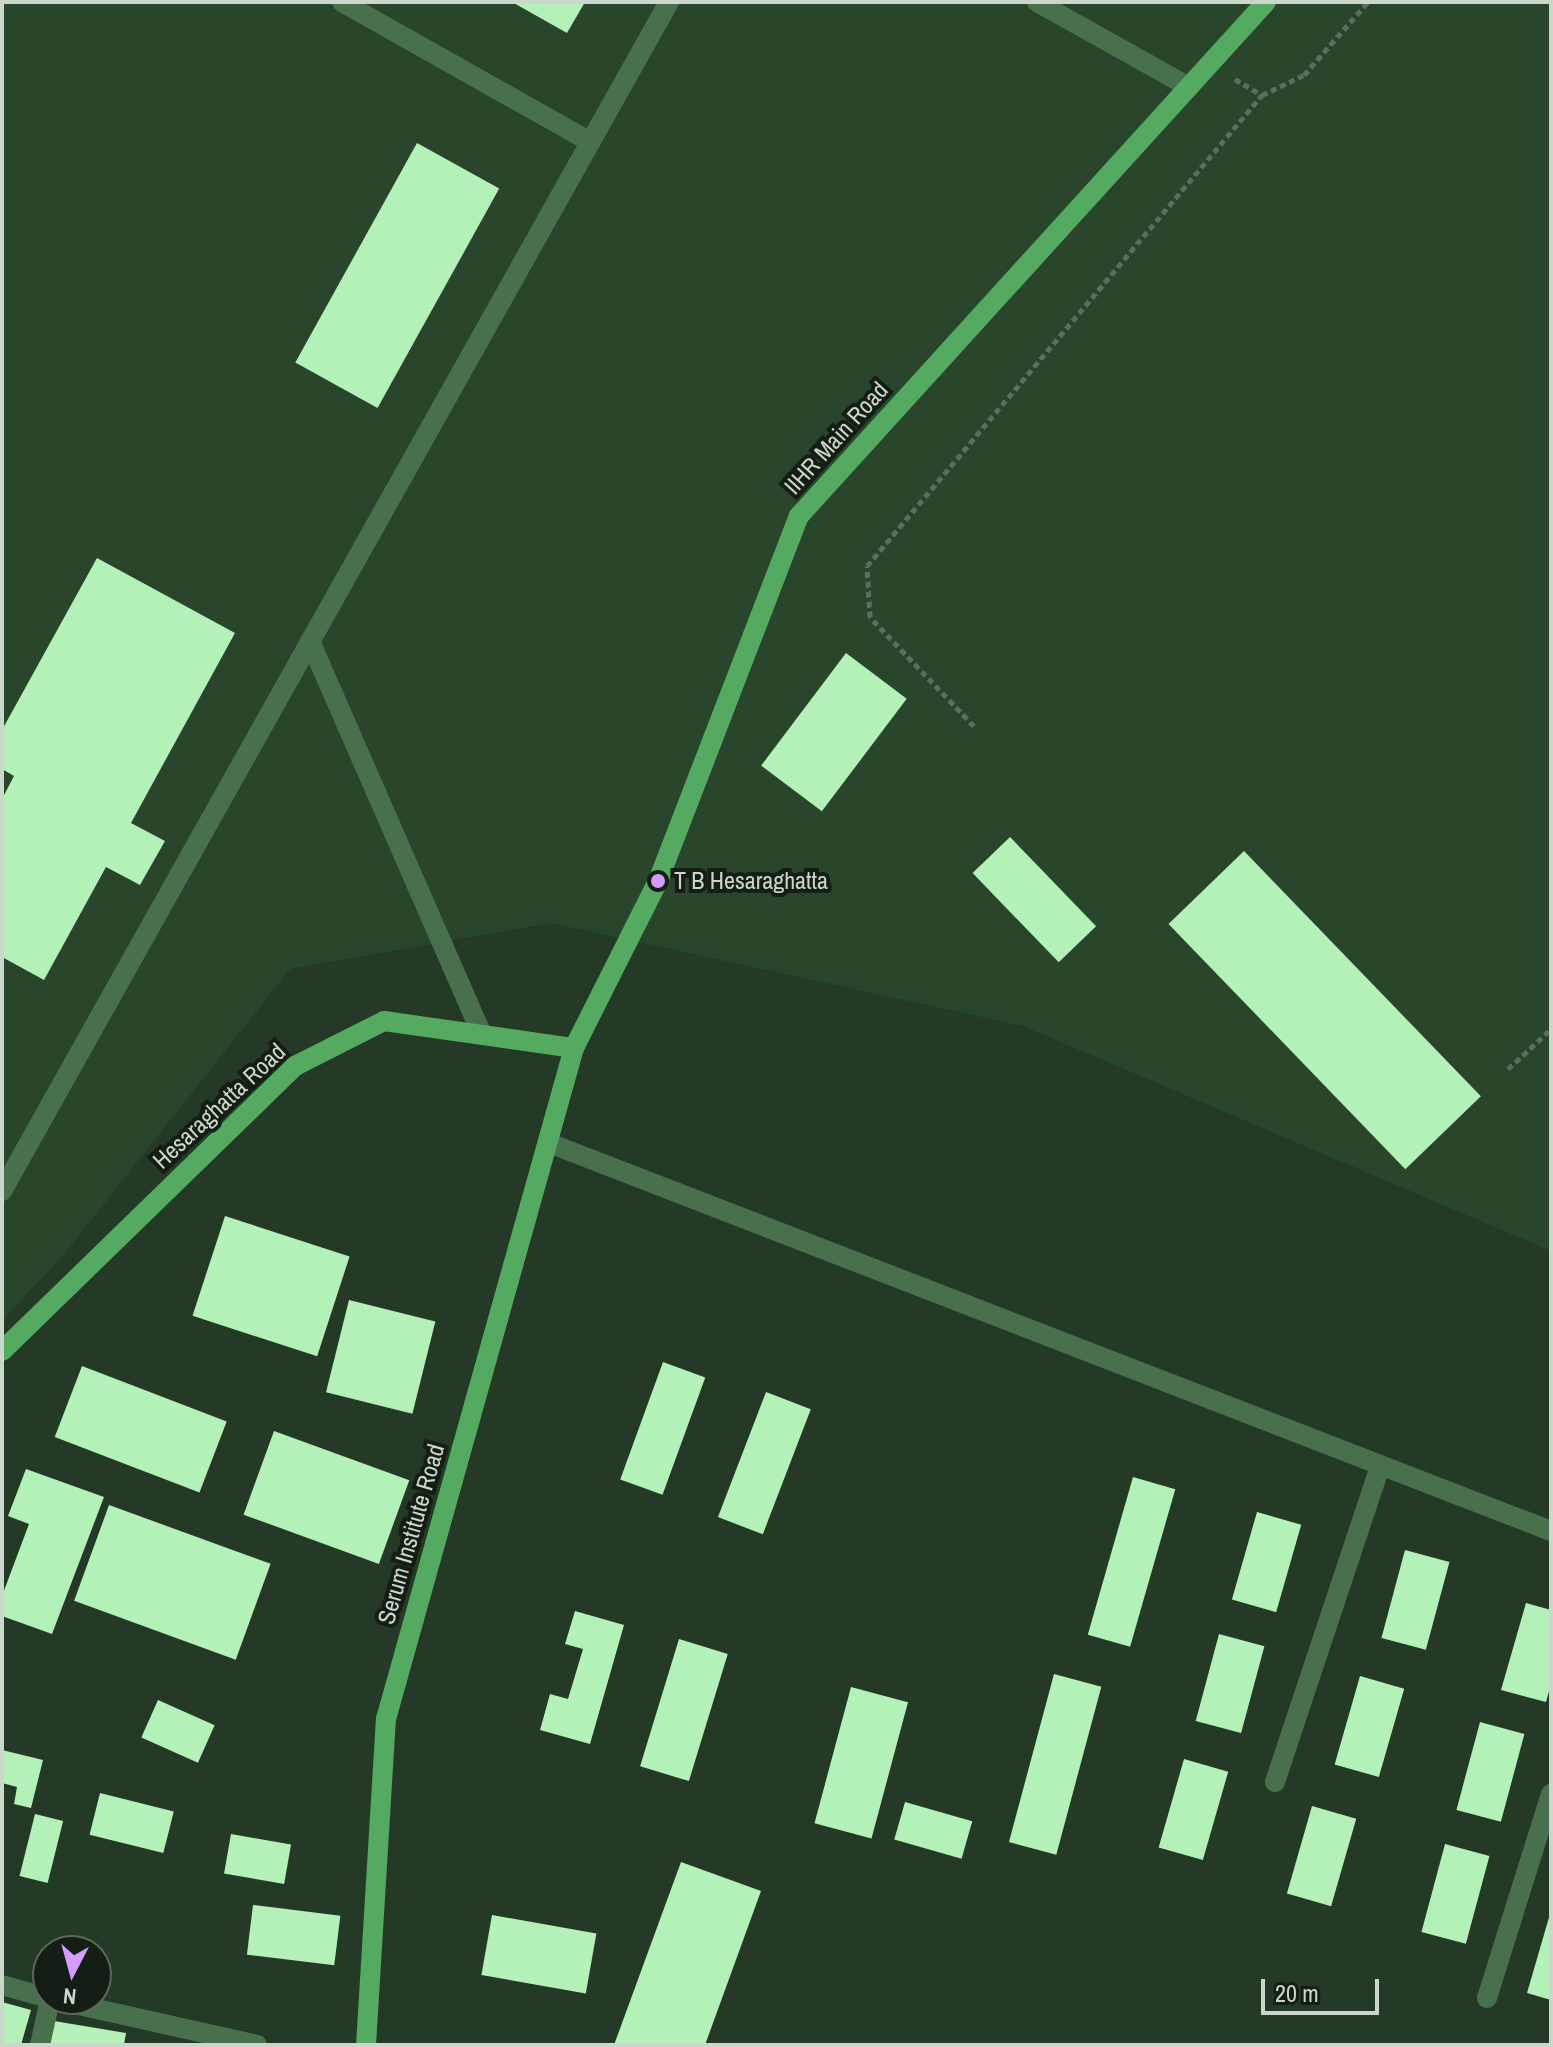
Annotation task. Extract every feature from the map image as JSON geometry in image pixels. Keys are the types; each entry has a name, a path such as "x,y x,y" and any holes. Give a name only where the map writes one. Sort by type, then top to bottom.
{"main road":[{"name":"IIHR Main Road","path":"574,1048 658,881 799,516 1266,2"},
{"name":"Hesaraghatta Road","path":"2,1351 295,1066 384,1021 480,1031 574,1048"},
{"name":"Serum Institute Road","path":"366,2045 386,1719 574,1048"}],"street":[{"path":"342,2 590,142"},
{"path":"2,1191 669,2"},
{"path":"1037,2 1189,87"},
{"path":"310,641 480,1031"},
{"path":"549,1143 1551,1531"},
{"path":"1275,1782 1380,1466"},
{"path":"1487,1998 1551,1794"},
{"path":"2,1985 32,1994"},
{"path":"112,2013 257,2045"},
{"path":"40,2045 47,2015"}],"path":[{"path":"974,726 870,617 867,566 1262,95 1304,75 1368,2"},
{"path":"1209,65 1262,95"},
{"path":"1508,1069 1551,1029"}],"shaded area":[{"path":"2,2 1551,2 1551,1251 1023,1026 551,923 290,969 65,1253 2,1321"}],"building":[{"path":"512,2 585,2 567,33"},
{"path":"417,143 499,189 378,408 295,363"},
{"path":"97,558 235,633 131,823 165,841 140,885 106,867 44,980 2,957 2,799 14,776 2,769 2,730"},
{"path":"846,653 907,699 822,811 761,766"},
{"path":"1010,837 1096,926 1059,962 973,873"},
{"path":"1244,851 1481,1096 1405,1169 1168,924"},
{"path":"225,1216 350,1256 317,1356 193,1316"},
{"path":"349,1300 435,1322 412,1414 326,1392"},
{"path":"663,1362 705,1377 663,1495 620,1479"},
{"path":"82,1366 227,1422 199,1492 55,1437"},
{"path":"766,1392 811,1409 763,1534 718,1517"},
{"path":"274,1431 409,1480 379,1564 244,1515"},
{"path":"26,1469 104,1497 52,1634 2,1616 2,1596 29,1524 8,1516"},
{"path":"1133,1477 1175,1489 1130,1647 1088,1635"},
{"path":"109,1505 271,1564 236,1660 74,1601"},
{"path":"1257,1512 1301,1525 1276,1612 1232,1599"},
{"path":"1405,1550 1449,1562 1426,1650 1381,1638"},
{"path":"1526,1603 1551,1610 1551,1684 1546,1702 1501,1690"},
{"path":"575,1611 624,1625 590,1744 540,1730 550,1694 568,1699 583,1649 565,1644"},
{"path":"1219,1634 1264,1646 1241,1733 1196,1721"},
{"path":"679,1639 728,1654 689,1781 640,1766"},
{"path":"1054,1674 1101,1687 1056,1855 1009,1842"},
{"path":"1360,1676 1404,1689 1379,1777 1335,1764"},
{"path":"851,1687 908,1702 871,1838 815,1823"},
{"path":"158,1700 215,1725 198,1763 141,1737"},
{"path":"1480,1722 1524,1734 1501,1822 1456,1810"},
{"path":"2,1750 43,1760 31,1808 14,1804 17,1787 2,1783"},
{"path":"1184,1759 1228,1772 1203,1860 1159,1847"},
{"path":"100,1793 174,1811 163,1853 90,1835"},
{"path":"905,1802 972,1821 962,1859 894,1839"},
{"path":"1312,1806 1356,1819 1331,1906 1287,1893"},
{"path":"35,1814 63,1821 48,1883 20,1876"},
{"path":"231,1834 291,1845 284,1884 224,1873"},
{"path":"1445,1844 1489,1856 1466,1944 1421,1932"},
{"path":"681,1862 761,1891 705,2045 614,2045"},
{"path":"253,1905 340,1916 334,1965 247,1955"},
{"path":"1551,1914 1551,2000 1527,1993"},
{"path":"492,1915 596,1933 586,1993 481,1975"},
{"path":"2,2002 31,2010 21,2045 2,2045"},
{"path":"54,2021 126,2033 124,2045 50,2045"}],"place":[{"name":"T B Hesaraghatta","path":"658,881"}]}
